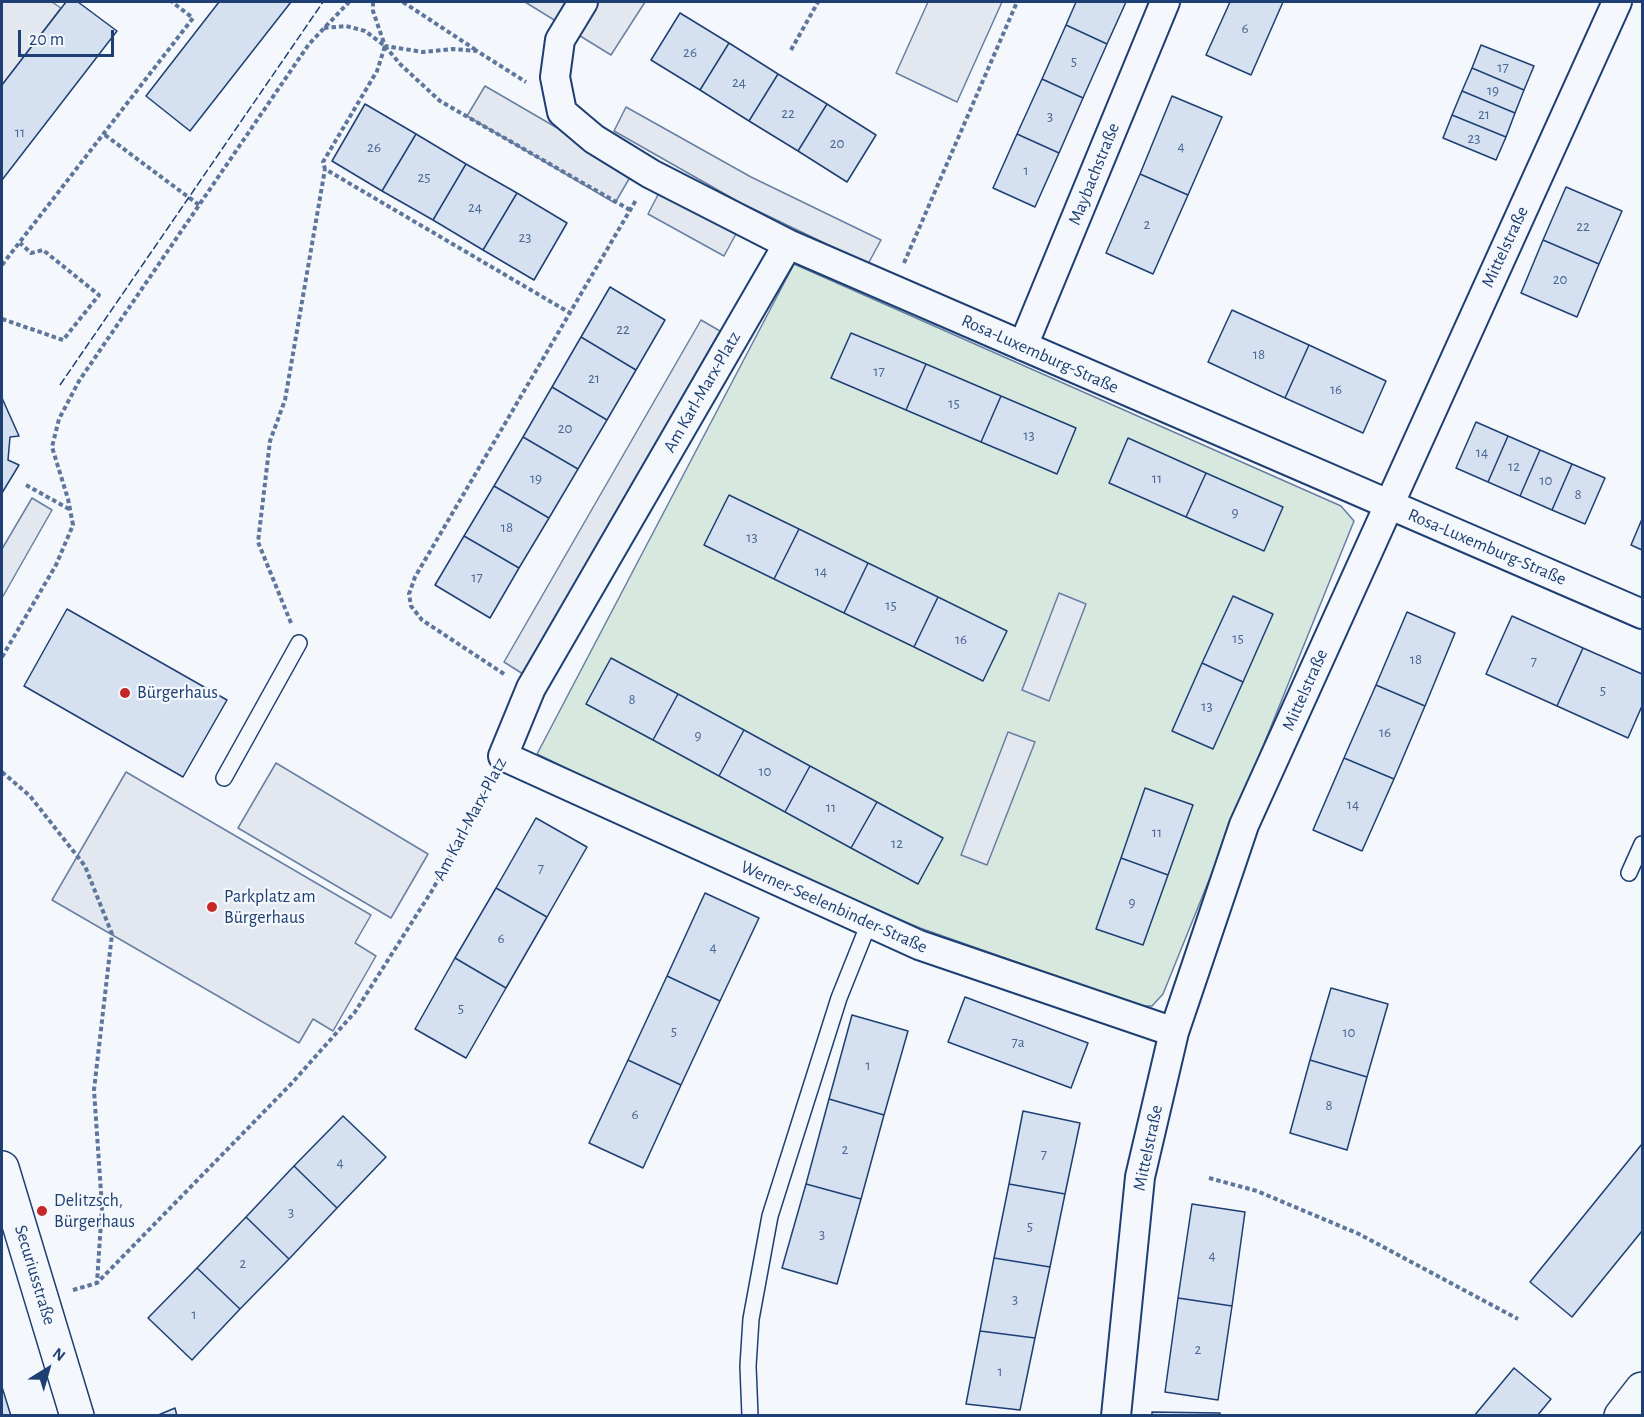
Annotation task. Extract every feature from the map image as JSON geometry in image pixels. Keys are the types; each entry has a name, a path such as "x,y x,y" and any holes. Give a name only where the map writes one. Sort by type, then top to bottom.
{"street":[{"path":"562,112 555,77 560,40 583,2"},
{"name":"Maybachstraße","path":"1023,346 1165,2"},
{"name":"Mittelstraße","path":"1116,1416 1140,1177 1174,1032 1244,825 1617,2"},
{"name":"Rosa-Luxemburg-Straße","path":"562,112 594,139 651,174 788,244 1642,614"},
{"name":"Am Karl-Marx-Platz","path":"503,756 531,688 788,244"},
{"name":"Werner-Seelenbinder-Straße","path":"503,756 869,923 965,962 1174,1032"},
{"name":"Securiusstraße","path":"2,1168 77,1416"},
{"path":"1621,1416 1642,1389"}],"lane":[{"path":"224,778 299,643"},
{"path":"1629,873 1642,844"},
{"path":"750,1416 748,1366 751,1319 770,1216 839,998 869,923"}],"path":[{"path":"2,265 105,135 193,18 172,2"},
{"path":"2,657 56,565 73,525 52,447 59,419 79,381 323,28 349,2"},
{"path":"299,643 258,542 270,441 285,400 325,169 323,162 377,71 385,46 373,11 373,2"},
{"path":"403,2 532,86 562,112"},
{"path":"791,50 818,2"},
{"path":"892,289 1017,2"},
{"path":"323,28 346,26 365,31 385,46 401,65 440,101 630,210"},
{"path":"385,46 423,52 453,49 477,51"},
{"path":"105,135 199,205"},
{"path":"325,169 570,313"},
{"path":"531,688 489,666 422,620 411,606 409,594 415,577 651,174"},
{"path":"2,319 63,340 99,295 43,250 31,253 20,243"},
{"path":"26,485 70,510"},
{"name":"Am Karl-Marx-Platz","path":"43,1301 97,1283 291,1084 355,1012 433,889 503,756"},
{"path":"2,772 30,796 86,866 112,934 94,1090 102,1207 97,1283"},
{"path":"1209,1178 1257,1191 1359,1234 1518,1319"}],"shaded area":[{"path":"2,2 52,2 61,8 2,85"},
{"path":"525,2 645,2 611,55"},
{"path":"928,2 1002,2 957,102 896,73"},
{"path":"485,86 633,172 615,203 467,116"},
{"path":"626,107 751,177 881,240 868,264 739,202 614,131"},
{"path":"660,191 737,232 724,256 648,214"},
{"path":"794,264 1341,506 1354,521 1163,994 1152,1006 1141,1006 920,928 720,843 537,754"},
{"path":"701,320 720,331 523,674 504,662"},
{"path":"32,498 52,510 2,598 2,549"},
{"path":"1059,593 1086,604 1049,701 1022,690"},
{"path":"1008,732 1035,742 987,865 961,855"},
{"path":"276,763 428,854 391,918 238,828"},
{"name":"Parkplatz am Bürgerhaus","path":"126,772 371,915 355,943 376,956 333,1031 313,1019 299,1043 52,900"}],"building":[{"path":"66,2 78,2 117,31 2,180 2,85"},
{"path":"219,2 291,2 190,131 146,96"},
{"path":"1076,2 1126,2 1107,44 1066,25"},
{"path":"1230,2 1283,2 1251,75 1206,55"},
{"path":"680,13 729,43 700,90 651,60"},
{"path":"1066,25 1107,44 1083,98 1042,79"},
{"path":"729,43 778,74 749,121 700,90"},
{"path":"1481,45 1534,66 1524,90 1472,68"},
{"path":"1472,68 1524,90 1515,113 1462,91"},
{"path":"778,74 827,104 798,151 749,121"},
{"path":"1042,79 1083,98 1059,153 1017,134"},
{"path":"1462,91 1515,113 1506,137 1452,115"},
{"path":"1172,96 1222,117 1188,195 1140,174"},
{"path":"365,104 416,134 382,191 332,161"},
{"path":"827,104 876,135 847,182 798,151"},
{"path":"1452,115 1506,137 1496,160 1443,138"},
{"path":"416,134 466,164 433,220 382,191"},
{"path":"1017,134 1059,153 1035,207 993,188"},
{"path":"466,164 517,193 483,250 433,220"},
{"path":"1140,174 1188,195 1153,274 1106,253"},
{"path":"1566,187 1622,211 1599,264 1543,240"},
{"path":"517,193 567,223 534,280 483,250"},
{"path":"1543,240 1599,264 1577,317 1521,293"},
{"path":"610,287 665,320 636,370 581,337"},
{"path":"1232,310 1309,345 1285,398 1208,362"},
{"path":"851,333 926,364 906,410 831,378"},
{"path":"581,337 636,370 607,420 552,387"},
{"path":"1309,345 1386,381 1363,433 1285,398"},
{"path":"926,364 1001,396 981,442 906,410"},
{"path":"552,387 607,420 578,469 523,437"},
{"path":"1001,396 1076,428 1057,474 981,442"},
{"path":"2,398 19,436 10,437 8,460 19,465 2,493"},
{"path":"1476,422 1508,436 1488,482 1456,468"},
{"path":"1508,436 1540,450 1520,496 1488,482"},
{"path":"523,437 578,469 549,518 494,486"},
{"path":"1128,438 1206,473 1186,517 1109,483"},
{"path":"1540,450 1572,464 1552,510 1520,496"},
{"path":"1572,464 1605,478 1585,524 1552,510"},
{"path":"1206,473 1283,507 1264,551 1186,517"},
{"path":"494,486 549,518 519,568 464,536"},
{"path":"729,495 799,529 774,579 704,545"},
{"path":"1642,519 1642,550 1631,545"},
{"path":"799,529 868,563 844,613 774,579"},
{"path":"464,536 519,568 490,618 435,585"},
{"path":"868,563 938,597 914,647 844,613"},
{"path":"1233,596 1273,614 1243,682 1202,663"},
{"path":"938,597 1007,631 983,681 914,647"},
{"name":"Bürgerhaus","path":"67,609 227,700 183,777 24,686"},
{"path":"1407,612 1455,633 1425,706 1376,685"},
{"path":"1512,616 1583,648 1557,706 1486,674"},
{"path":"1583,648 1642,674 1642,706 1628,738 1557,706"},
{"path":"611,658 678,694 653,740 586,704"},
{"path":"1202,663 1243,682 1213,749 1172,731"},
{"path":"1376,685 1425,706 1394,779 1344,758"},
{"path":"678,694 744,730 719,776 653,740"},
{"path":"744,730 810,766 785,812 719,776"},
{"path":"1344,758 1394,779 1362,851 1313,830"},
{"path":"810,766 877,802 851,848 785,812"},
{"path":"1145,788 1193,805 1168,875 1121,858"},
{"path":"877,802 943,838 918,884 851,848"},
{"path":"536,818 587,847 547,917 496,888"},
{"path":"1121,858 1168,875 1143,945 1096,929"},
{"path":"496,888 547,917 506,988 455,958"},
{"path":"705,893 759,918 720,1001 667,976"},
{"path":"455,958 506,988 466,1058 415,1029"},
{"path":"667,976 720,1001 681,1085 628,1060"},
{"path":"1331,988 1388,1004 1367,1077 1310,1060"},
{"path":"965,997 1088,1043 1071,1088 948,1042"},
{"path":"852,1015 908,1031 884,1115 829,1099"},
{"path":"628,1060 681,1085 643,1168 589,1143"},
{"path":"1310,1060 1367,1077 1347,1150 1290,1133"},
{"path":"829,1099 884,1115 861,1199 806,1184"},
{"path":"1023,1111 1080,1123 1065,1194 1009,1184"},
{"path":"343,1116 386,1157 337,1208 294,1166"},
{"path":"1642,1144 1642,1231 1572,1317 1530,1282"},
{"path":"294,1166 337,1208 289,1259 246,1217"},
{"path":"806,1184 861,1199 837,1284 782,1268"},
{"path":"1009,1184 1065,1194 1050,1267 994,1258"},
{"path":"1192,1204 1245,1212 1232,1306 1178,1298"},
{"path":"246,1217 289,1259 240,1309 197,1268"},
{"path":"994,1258 1050,1267 1035,1338 980,1331"},
{"path":"197,1268 240,1309 192,1360 148,1318"},
{"path":"1178,1298 1232,1306 1218,1400 1165,1392"},
{"path":"980,1331 1035,1338 1020,1410 966,1404"},
{"path":"1514,1368 1551,1399 1537,1416 1474,1416"},
{"path":"2,1387 11,1416 2,1416"},
{"path":"175,1408 177,1416 156,1416"},
{"path":"1152,1412 1220,1413 1220,1416 1152,1416"}],"fence":[{"path":"60,385 323,2"}],"place":[{"name":"Bürgerhaus","path":"125,693"},
{"name":"Parkplatz am Bürgerhaus","path":"212,907"},
{"name":"Delitzsch, Bürgerhaus","path":"42,1211"}]}
